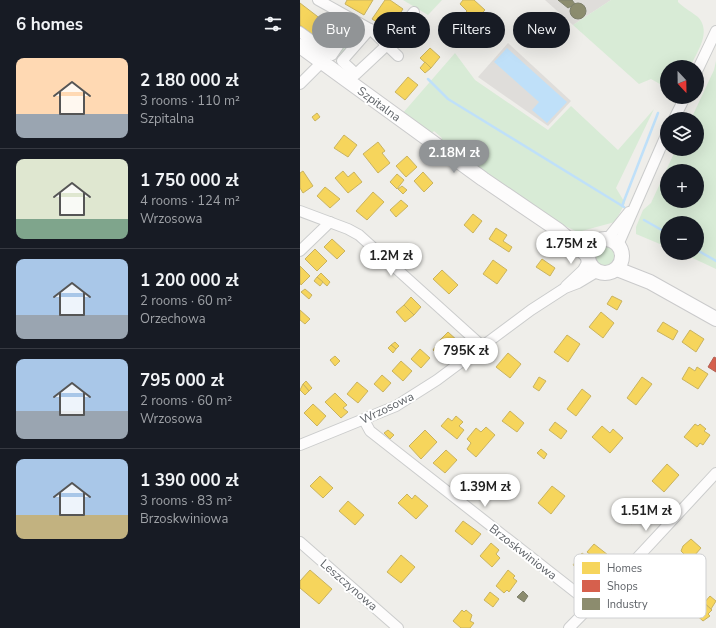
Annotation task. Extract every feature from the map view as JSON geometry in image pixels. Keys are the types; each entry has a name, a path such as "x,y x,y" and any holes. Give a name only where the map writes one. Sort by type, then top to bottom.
{"main road":[{"name":"Szpitalna","path":"300,46 483,179 558,230 591,258"},
{"path":"616,252 608,273 591,258 599,239 616,252 650,282 716,319"}],"street":[{"path":"318,0 339,12"},
{"path":"365,26 373,32"},
{"path":"370,29 342,61 356,74 384,48"},
{"path":"702,60 716,31"},
{"path":"300,32 312,41"},
{"path":"322,48 332,55 337,48"},
{"path":"390,48 398,56"},
{"path":"300,84 322,62"},
{"path":"616,252 626,231 635,204 660,149"},
{"path":"300,211 348,229 367,241 482,346"},
{"path":"300,251 330,222"},
{"name":"Wrzosowa","path":"300,445 396,406 418,393 565,288 569,281 583,270 591,258"},
{"name":"Brzoskwiniowa","path":"364,420 370,431 376,436 574,591"},
{"path":"640,554 716,473"},
{"name":"Leszczynowa","path":"300,542 398,628"},
{"path":"569,628 579,618"}],"shaded area":[{"path":"545,0 611,0 573,25 570,22 570,12 558,12"},
{"path":"508,43 571,101 548,126 478,77"}],"green space":[{"path":"403,0 442,0 430,13 423,12"},
{"path":"611,0 678,0 680,4 698,17 704,29 702,42 694,60 660,60 660,84 651,79 639,84 573,25"},
{"path":"342,48 349,48 341,56 338,53"},
{"path":"455,53 475,80 548,130 571,106 618,150 654,109 616,188 625,203 615,222 578,232 545,217 440,141 442,138 434,131 431,134 402,114"},
{"path":"716,61 716,269 697,260 704,260 704,216 660,216 660,244 636,234 636,227 643,210 651,203 660,184 660,208 704,208 704,164 669,164 673,156 704,156 704,112 694,112 698,104 704,104 704,91 714,70"},
{"path":"606,246 614,249 617,257 614,265 606,268 598,265 595,257 598,249"}],"water":[{"path":"507,48 567,102 547,123 532,110 539,102 494,62"}],"building: Homes":[{"path":"347,0 373,0 365,13 365,12 359,12 345,4"},
{"path":"385,0 390,0 403,9 401,12 377,12"},
{"path":"463,0 474,0 485,10 483,12 466,12 467,11 460,4"},
{"path":"300,3 312,12 312,34 300,25"},
{"path":"430,48 440,57 431,68 420,58"},
{"path":"425,62 431,68 425,73 420,68"},
{"path":"408,77 418,85 405,100 395,92"},
{"path":"317,113 320,117 315,121 312,117"},
{"path":"344,135 357,145 348,157 334,148"},
{"path":"378,142 385,151 382,153 390,163 378,173 363,154"},
{"path":"407,156 417,167 406,177 396,166"},
{"path":"303,171 313,186 303,193 300,188 300,173"},
{"path":"343,171 348,177 354,172 362,182 348,193 335,178"},
{"path":"423,172 433,183 424,192 414,181"},
{"path":"397,174 404,180 397,189 390,182"},
{"path":"402,186 407,190 403,194 398,189"},
{"path":"325,187 340,199 330,208 317,196"},
{"path":"373,192 384,202 367,220 356,211"},
{"path":"401,200 408,206 396,217 390,210"},
{"path":"473,214 482,221 473,233 464,225"},
{"path":"496,228 507,235 503,241 512,247 509,252 489,239"},
{"path":"332,239 345,251 337,259 324,247"},
{"path":"315,249 327,261 317,271 305,259"},
{"path":"542,259 555,268 550,276 536,267"},
{"path":"493,260 507,270 497,284 483,274"},
{"path":"300,266 310,276 301,285 300,283"},
{"path":"442,270 458,285 449,294 433,279"},
{"path":"321,273 330,282 327,286 317,277"},
{"path":"317,277 323,282 320,286 314,281"},
{"path":"305,289 312,295 309,299 301,292"},
{"path":"612,296 622,301 617,310 607,304"},
{"path":"411,297 421,307 414,315 404,305"},
{"path":"404,305 414,315 405,322 396,312"},
{"path":"300,310 310,319 305,324 300,320"},
{"path":"601,312 614,323 603,338 589,327"},
{"path":"663,322 678,331 673,340 657,331"},
{"path":"690,330 704,339 696,352 682,342"},
{"path":"448,332 459,342 452,350 440,340"},
{"path":"567,335 580,344 568,362 554,352"},
{"path":"440,340 452,350 444,359 433,350"},
{"path":"395,342 399,346 396,349 391,345"},
{"path":"391,345 396,349 393,353 388,348"},
{"path":"420,349 430,358 421,368 411,359"},
{"path":"508,353 521,364 510,378 496,367"},
{"path":"335,356 340,361 335,366 330,360"},
{"path":"401,361 412,371 403,381 392,371"},
{"path":"689,367 695,371 697,367 708,374 698,389 682,379"},
{"path":"382,375 391,383 383,392 374,384"},
{"path":"539,377 546,381 539,391 533,387"},
{"path":"642,377 652,384 636,405 627,398"},
{"path":"306,381 312,388 309,391 303,384"},
{"path":"357,382 368,391 358,403 347,394"},
{"path":"303,384 309,391 305,395 300,390"},
{"path":"582,389 591,396 576,416 567,409"},
{"path":"335,393 347,405 343,408 348,412 341,418 325,402"},
{"path":"313,404 326,416 317,426 304,413"},
{"path":"510,411 524,423 517,432 502,421"},
{"path":"456,416 463,422 459,426 464,430 457,439 441,426 448,418 452,421"},
{"path":"555,422 567,431 561,439 549,430"},
{"path":"695,424 698,426 700,424 706,429 704,431 710,435 703,445 700,443 697,447 684,437"},
{"path":"602,426 610,433 613,429 623,438 610,453 592,437"},
{"path":"486,427 495,435 476,457 467,449 471,443 467,439 476,428 481,432"},
{"path":"388,430 394,435 390,439 384,433"},
{"path":"425,430 437,442 421,459 409,446"},
{"path":"541,449 547,454 544,459 537,453"},
{"path":"446,450 457,460 445,473 433,463"},
{"path":"667,464 679,475 664,492 652,481"},
{"path":"320,476 333,488 323,498 310,486"},
{"path":"552,486 565,496 551,514 538,503"},
{"path":"407,494 412,499 415,495 428,506 416,519 398,503"},
{"path":"348,501 364,515 355,525 339,511"},
{"path":"624,501 640,514 632,524 616,511"},
{"path":"463,521 481,534 472,545 455,531"},
{"path":"691,539 701,548 696,554 684,554 681,551 683,546"},
{"path":"491,543 499,550 496,554 500,558 492,567 480,556"},
{"path":"594,544 607,554 590,554 587,552"},
{"path":"401,555 415,567 401,583 387,572"},
{"path":"310,570 332,589 319,604 300,588 300,581"},
{"path":"508,570 515,576 513,578 517,581 509,592 507,590 504,593 496,586"},
{"path":"490,592 499,599 493,607 484,600"},
{"path":"710,596 716,601 711,609 706,605 706,601"},
{"path":"706,605 712,610 708,614 710,616 703,621 700,618 706,618"},
{"path":"462,610 464,612 466,610 472,615 470,621 474,623 470,628 461,628 453,621"}],"building: Shops":[{"path":"714,357 716,358 716,372 708,367"}],"building: Industry":[{"path":"558,0 572,0 575,4 568,8"},
{"path":"578,3 585,8 586,11 581,18 578,19 571,14 570,11 575,4"},
{"path":"523,591 528,596 524,602 517,597"}],"waterway":[{"path":"428,79 448,99 624,207"},
{"path":"622,206 658,113"},
{"path":"644,220 660,229"},
{"path":"704,254 716,261"}]}
